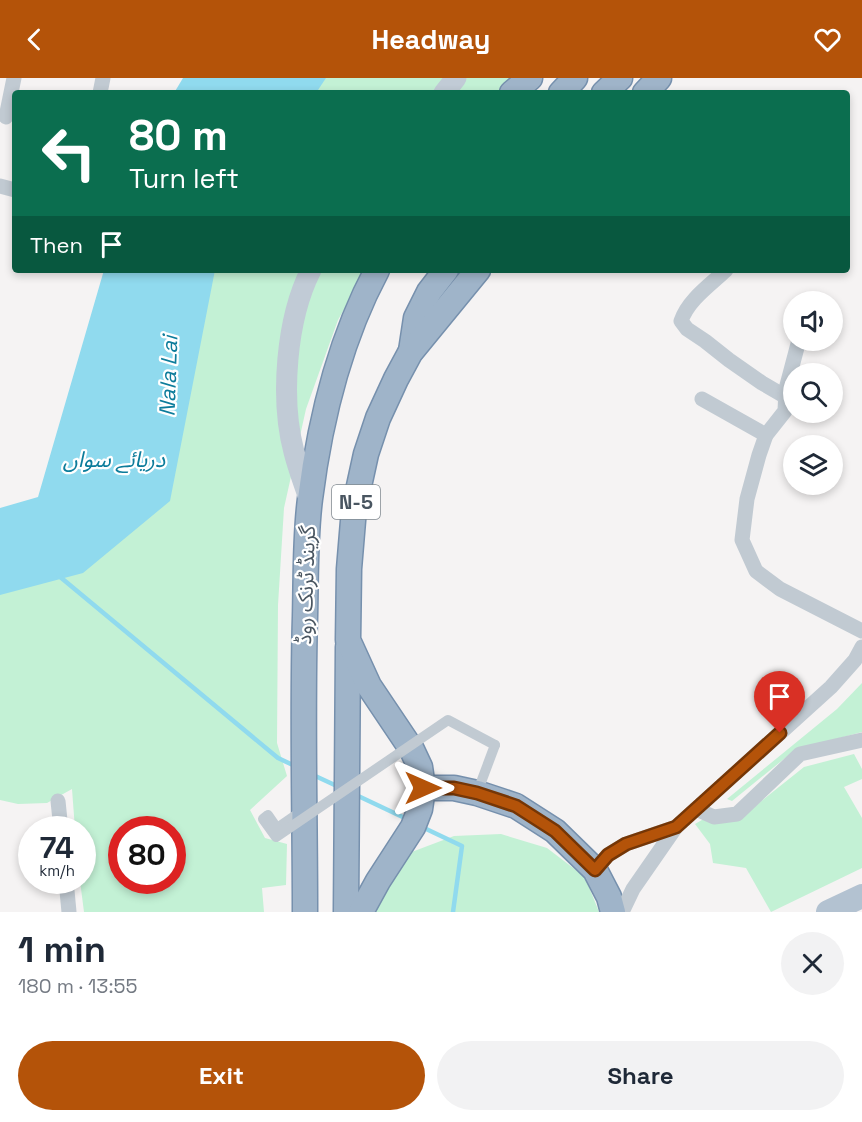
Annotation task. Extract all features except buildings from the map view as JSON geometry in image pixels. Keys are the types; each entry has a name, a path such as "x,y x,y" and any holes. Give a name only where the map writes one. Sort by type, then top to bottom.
{"highway":[{"path":"516,90 530,78"},
{"path":"564,90 575,78"},
{"path":"607,90 620,78"},
{"path":"648,90 659,78"},
{"name":"گرینڈ ٹرنک روڈ","path":"305,912 303,659 310,501 321,429 335,371 352,324 378,273"},
{"path":"410,352 416,318 429,292 444,273"},
{"name":"گرینڈ ٹرنک روڈ","path":"346,912 349,569 354,509 363,465 378,418 396,379 410,352 476,273"},
{"name":"گرینڈ ٹرنک روڈ","path":"348,640 369,686 412,750 420,767 423,788 420,809 413,827 378,881 362,912"},
{"path":"423,788 454,788 477,793 516,806 555,831 595,870 609,897 613,912"}],"main road":[{"path":"446,90 456,78"},
{"path":"310,273 293,323 286,372 287,416 292,443 310,501"},
{"path":"828,912 862,896"}],"street":[{"path":"7,118 14,78"},
{"path":"723,273 684,311 681,321 687,329 729,360 783,395"},
{"path":"702,399 766,435"},
{"path":"783,414 766,435 759,455 747,500 742,540 756,571 780,589 862,631"},
{"path":"622,912 633,889 676,827 831,687 855,660 862,647"},
{"path":"305,797 277,828 268,815 263,819 276,837 448,720 495,745 477,793"},
{"path":"696,809 714,817 737,814 800,754 862,740"},
{"path":"58,801 60,816"},
{"path":"595,870 608,855 626,844 676,827"},
{"path":"67,894 69,912"}],"green space":[{"path":"306,78 517,78 506,90 298,90"},
{"path":"198,273 364,273 338,320 306,409 284,508 278,605 277,743 287,776 250,810 265,838 287,844 286,885 262,888 264,912 84,912 82,894 96,894 96,816 74,816 72,789 47,803 18,804 0,800 0,582"},
{"path":"862,683 862,732 795,750 732,801 727,799 837,709"},
{"path":"854,754 862,769 862,779 844,787 862,818 862,868 771,912 746,868 713,863 710,844 695,824 707,817 739,819 804,767"},
{"path":"501,834 547,848 585,877 599,912 372,912 409,853 454,836"}],"water":[{"path":"183,78 326,78 318,90 176,90"},
{"name":"دریائے سواں","path":"103,273 214,273 170,501 83,573 0,595 0,508 38,497"}],"waterway":[{"path":"59,576 278,758 295,766"},
{"path":"311,774 339,787"},
{"path":"354,794 409,820"},
{"path":"422,827 462,846 453,912"}],"route":[{"path":"423,788 454,788 516,806 555,831 595,870 608,855 626,844 676,827 780,733"}],"water label":[{"name":"Nala Lai","path":"168,376"}]}
